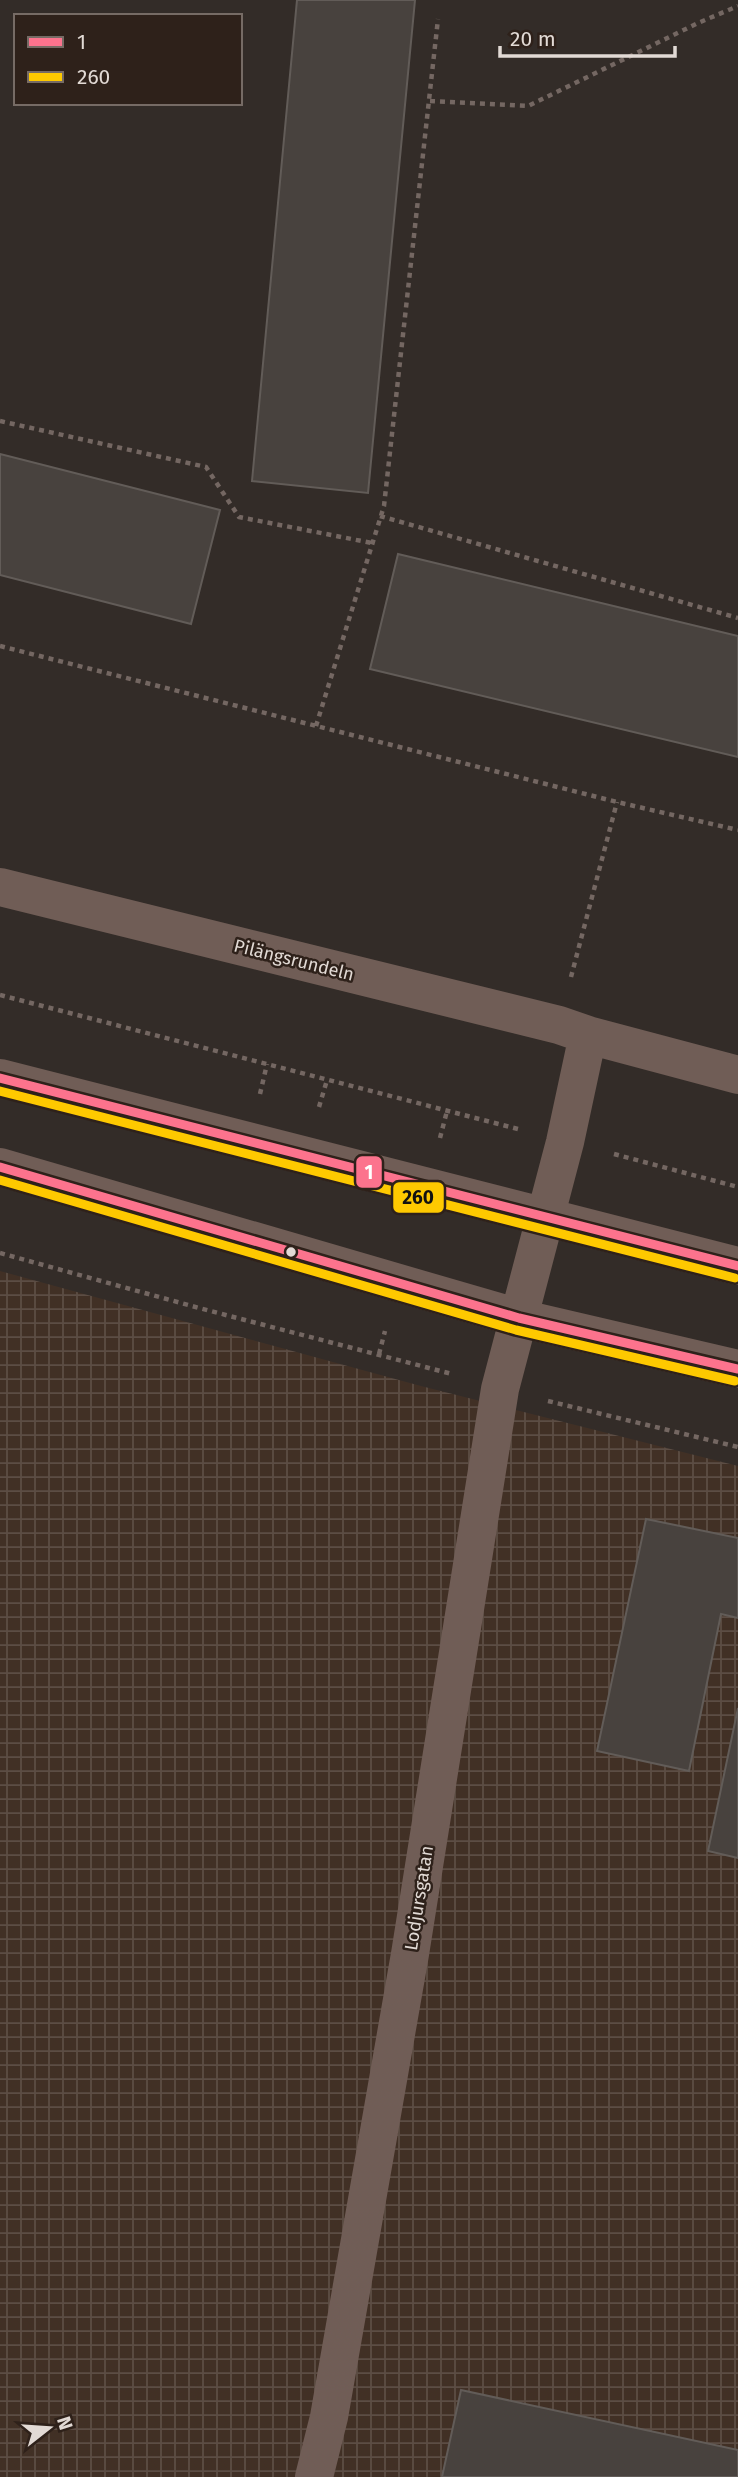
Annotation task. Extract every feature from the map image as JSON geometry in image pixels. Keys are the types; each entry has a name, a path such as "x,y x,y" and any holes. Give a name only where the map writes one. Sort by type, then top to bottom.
{"street":[{"name":"Pilängsrundeln","path":"0,887 573,1030 738,1075"},
{"path":"519,1318 565,1142 573,1030"},
{"path":"0,1078 738,1266"},
{"path":"0,1167 519,1318 738,1369"},
{"name":"Lodjursgatan","path":"314,2477 329,2417 410,1954 499,1389 519,1318"}],"path":[{"path":"430,101 528,106 738,6"},
{"path":"316,726 384,506 438,19"},
{"path":"0,421 206,467 239,517 372,543"},
{"path":"380,516 738,618"},
{"path":"0,646 617,802 738,830"},
{"path":"573,1030 617,802"},
{"path":"0,995 738,1187"},
{"path":"259,1096 267,1064"},
{"path":"318,1111 327,1080"},
{"path":"0,1253 199,1308 416,1363 499,1389 738,1447"}],"shaded area":[{"path":"0,1271 421,1386 738,1466 738,2477 0,2477"}],"building":[{"path":"297,0 415,0 368,493 252,481"},
{"path":"0,454 220,510 191,624 0,575"},
{"path":"398,554 738,636 738,757 370,669"},
{"path":"646,1519 738,1538 738,1618 721,1614 689,1771 597,1751"},
{"path":"738,1708 738,1858 708,1851"},
{"path":"461,2390 738,2450 738,2477 442,2477"}],"transit line":[{"name":"1","path":"0,1078 738,1266"},
{"name":"260","path":"0,1091 735,1278"},
{"name":"1","path":"0,1167 519,1318 738,1369"},
{"name":"260","path":"0,1180 516,1330 735,1381"}]}
